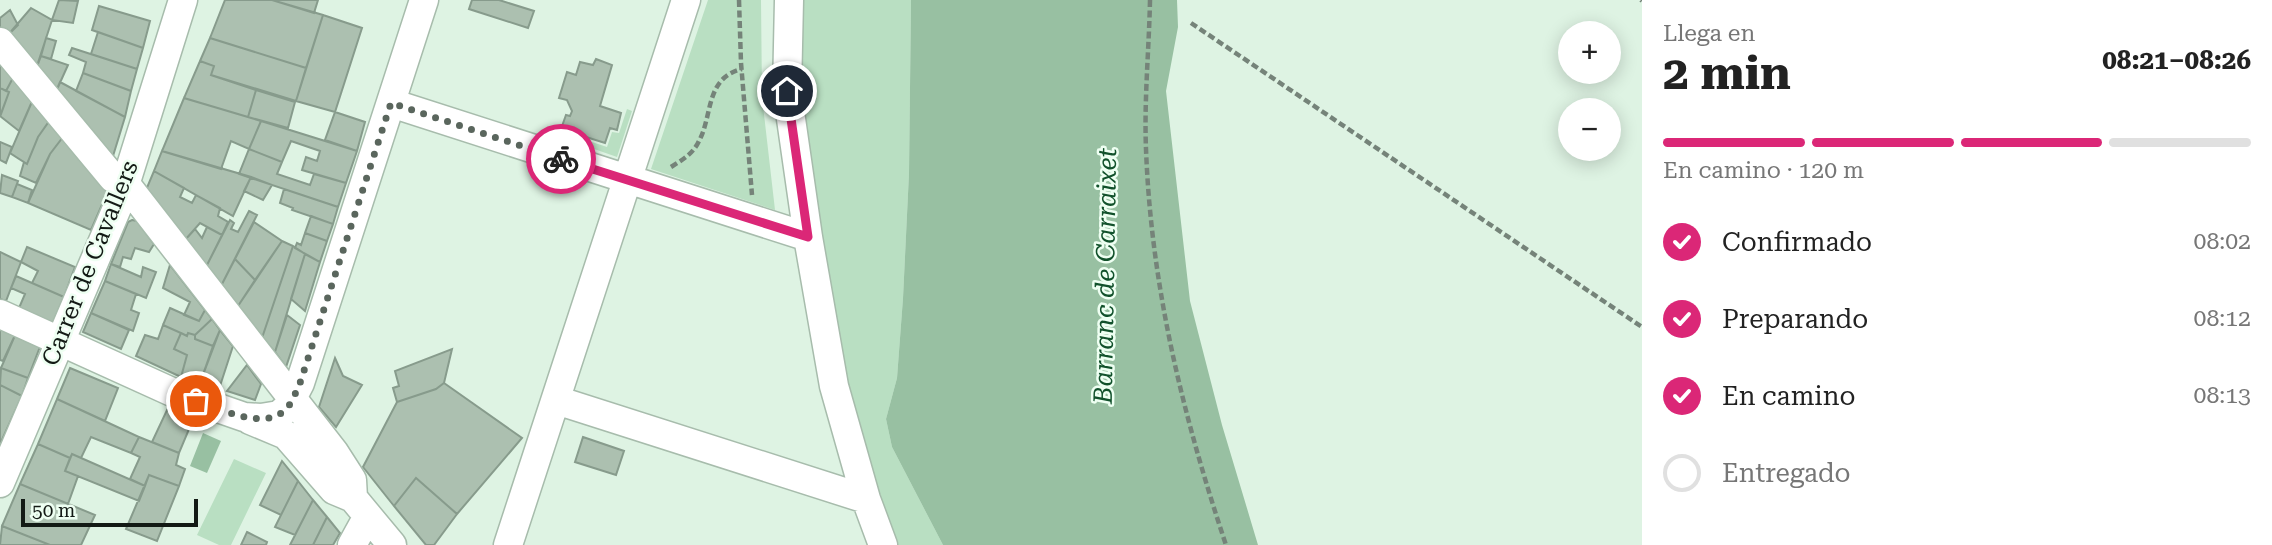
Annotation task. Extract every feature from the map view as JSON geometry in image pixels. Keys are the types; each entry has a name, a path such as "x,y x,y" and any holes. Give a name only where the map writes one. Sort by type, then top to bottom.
{"street":[{"name":"Carrer de Cavallers","path":"0,483 120,201 119,181 183,0"},
{"path":"244,417 279,415 296,391 424,0"},
{"path":"508,545 686,0"},
{"path":"789,0 787,91 808,237 834,386 866,499 883,545"},
{"path":"0,42 296,391 352,480 361,507 352,545"},
{"path":"391,103 808,237"},
{"path":"0,314 172,392 286,435 334,490 361,507 392,545"},
{"path":"556,400 866,499"}],"path":[{"path":"739,0 754,207"},
{"path":"1150,0 1145,148 1159,294 1172,360 1203,477 1226,545"},
{"path":"1191,23 1642,327"},
{"path":"660,169 670,167 693,151 702,135 714,90 726,75 742,69"}],"shaded area":[{"path":"708,0 761,0 762,97 775,210 651,169"},
{"path":"803,0 911,0 909,173 903,298 897,378 886,419 892,447 943,545 896,545 886,519 840,354 807,133 801,31"},
{"path":"627,109 632,111 617,157 580,144 592,142 607,147 612,132 619,133"},
{"path":"234,459 266,473 231,545 219,545 197,535"}],"water":[{"name":"Barranc de Carraixet","path":"911,0 1177,0 1178,27 1166,91 1190,301 1222,425 1258,545 943,545 892,447 886,419 897,378 903,298 909,173"},
{"path":"203,433 221,441 207,473 190,466"}],"building":[{"path":"59,0 78,1 73,23 52,20"},
{"path":"225,0 272,0 323,15 306,68 210,38"},
{"path":"272,0 318,0 314,13"},
{"path":"472,0 499,0 534,11 528,28 469,9"},
{"path":"99,6 150,21 143,48 92,30"},
{"path":"31,8 52,20 35,72 7,36"},
{"path":"10,10 18,25 7,36 0,27 0,18"},
{"path":"323,15 362,28 335,112 296,101"},
{"path":"98,32 143,48 137,69 91,54"},
{"path":"46,38 56,41 51,59 41,56"},
{"path":"210,38 306,68 296,101 211,75 214,66 200,61"},
{"path":"72,48 137,69 131,91 83,73 86,62 69,55"},
{"path":"41,56 68,65 54,96 35,72"},
{"path":"596,59 612,65 600,106 621,113 617,130 610,128 605,143 561,129 566,115 570,116 572,111 567,100 559,98 567,72 576,75 580,62 593,65"},
{"path":"3,61 14,76 6,91 0,88 0,66"},
{"path":"200,61 214,66 211,75 256,90 248,117 184,98"},
{"path":"83,73 131,91 125,117 76,91"},
{"path":"14,76 34,97 19,131 0,116 9,92 6,91"},
{"path":"60,82 125,117 113,156 105,159 54,96"},
{"path":"0,88 9,92 0,117"},
{"path":"256,90 295,102 288,128 248,117"},
{"path":"34,97 52,117 38,137 27,164 10,153"},
{"path":"184,98 261,121 249,149 231,141 221,169 162,151"},
{"path":"335,112 365,122 357,151 325,140"},
{"path":"52,117 66,133 50,154 36,183 20,176 24,162 27,164 38,137"},
{"path":"261,121 357,151 346,183 302,170 306,157 317,161 320,151 291,141 282,162 249,149"},
{"path":"66,133 111,184 91,230 28,203 50,154"},
{"path":"0,142 12,147 6,163 0,160"},
{"path":"249,149 282,162 277,174 310,185 314,174 346,183 338,207 239,174"},
{"path":"162,151 251,177 233,216 154,171"},
{"path":"154,171 184,188 180,197 192,203 196,195 220,208 218,216 228,222 222,235 200,223 185,240 146,190"},
{"path":"2,175 18,181 12,197 0,193"},
{"path":"251,177 272,185 263,200 244,191"},
{"path":"17,184 32,190 28,203 12,197"},
{"path":"284,189 338,207 333,224 280,203"},
{"path":"249,211 257,215 221,286 206,267 230,220 234,223 231,229 238,232"},
{"path":"311,216 333,224 327,241 305,233"},
{"path":"137,221 154,244 149,252 135,248 131,259 123,257 120,267 111,264 128,222"},
{"path":"254,222 282,241 255,280 235,259"},
{"path":"207,227 222,235 206,267 185,240 195,229 202,238"},
{"path":"305,233 327,241 320,262 295,248 297,243 301,245"},
{"path":"282,241 293,246 262,338 238,306"},
{"path":"293,246 305,254 275,352 262,338"},
{"path":"27,247 75,267 64,297 32,283 38,271 21,262"},
{"path":"0,252 21,262 6,301 0,299"},
{"path":"305,254 320,262 305,311 291,299"},
{"path":"235,259 255,280 238,306 221,286"},
{"path":"111,264 141,277 143,267 156,272 146,298 105,281"},
{"path":"170,265 205,310 199,321 184,315 190,302 163,288"},
{"path":"16,276 64,297 53,323 19,308 25,294 11,288"},
{"path":"105,281 136,294 131,310 139,313 133,331 91,313"},
{"path":"170,308 199,321 205,310 212,319 195,335 188,333 187,336 163,325"},
{"path":"91,313 129,330 121,349 83,332"},
{"path":"287,315 300,325 286,367 275,352"},
{"path":"212,319 220,330 213,346 195,339 195,335"},
{"path":"163,325 181,333 174,349 187,355 181,377 136,356 145,335 158,339"},
{"path":"0,327 16,333 3,361 0,360"},
{"path":"220,330 233,346 219,389 200,383"},
{"path":"16,333 41,344 28,378 1,368"},
{"path":"181,333 187,336 188,333 195,335 195,339 213,346 200,383 181,377 187,355 174,349"},
{"path":"452,349 444,383 436,389 397,402 393,388 399,386 395,371"},
{"path":"335,358 343,376 362,385 336,427 319,407"},
{"path":"247,365 261,384 255,400 227,391"},
{"path":"1,368 28,378 22,396 0,385"},
{"path":"70,368 118,388 105,421 57,399"},
{"path":"444,383 522,438 457,514 416,478 394,506 363,467 397,402 436,389"},
{"path":"0,385 22,396 1,442 0,441"},
{"path":"57,399 139,437 131,453 91,437 81,458 72,454 70,458 38,444"},
{"path":"167,410 192,422 179,453 152,442"},
{"path":"139,437 179,453 176,465 185,469 179,486 149,475 145,486 130,479 140,457 131,453"},
{"path":"583,437 624,451 616,475 575,462"},
{"path":"38,444 70,458 65,471 78,476 68,504 20,484"},
{"path":"72,454 145,486 139,501 65,471"},
{"path":"282,461 298,481 281,515 260,505"},
{"path":"149,475 179,486 157,541 126,529"},
{"path":"416,478 457,514 434,545 426,545 394,506"},
{"path":"298,481 313,500 295,535 275,527"},
{"path":"20,484 95,515 81,545 50,545 2,526"},
{"path":"313,500 327,517 313,545 290,545"},
{"path":"327,517 340,533 333,545 313,545"},
{"path":"2,526 50,545 0,545"},
{"path":"247,532 267,542 266,545 241,545"}],"way so far":[{"path":"196,401 244,417 261,418 279,415 293,399 391,103 561,159"}],"route":[{"path":"561,159 808,237 787,91"}]}
